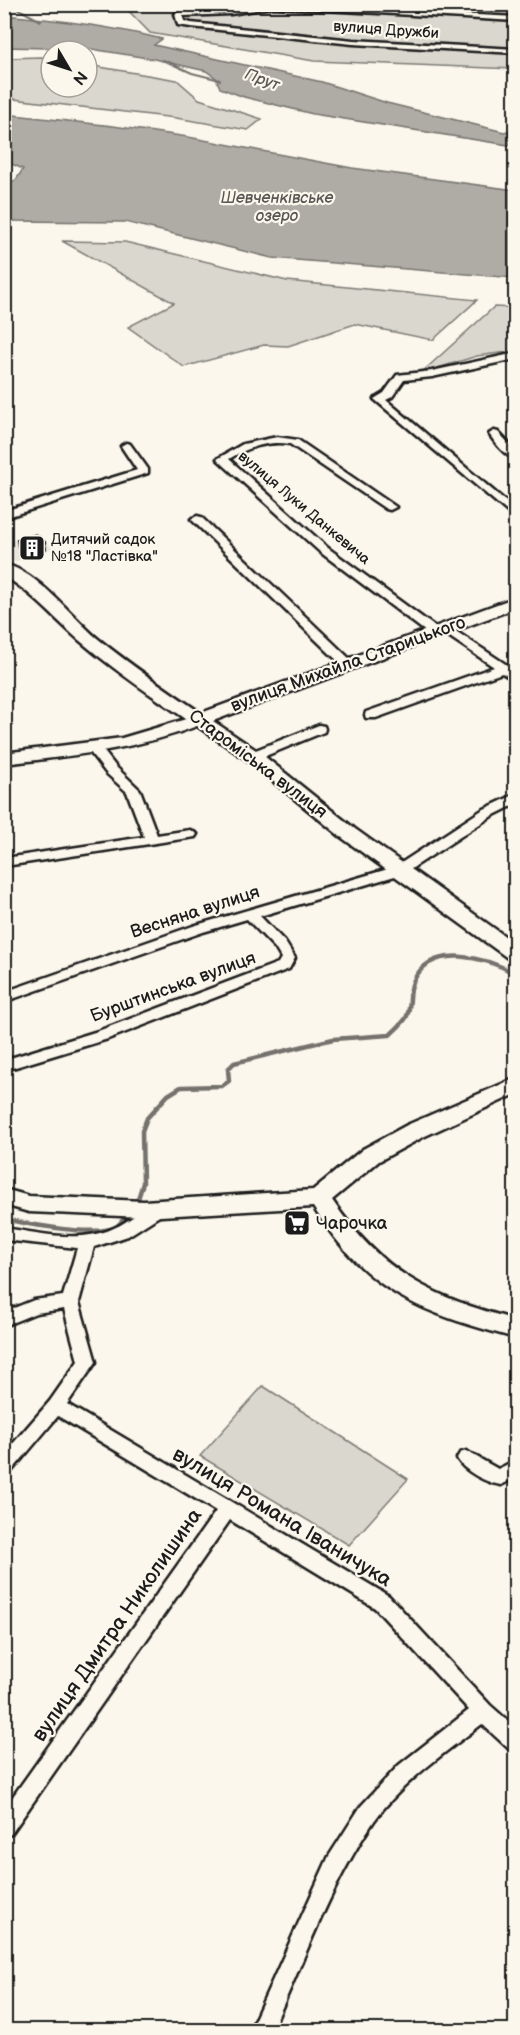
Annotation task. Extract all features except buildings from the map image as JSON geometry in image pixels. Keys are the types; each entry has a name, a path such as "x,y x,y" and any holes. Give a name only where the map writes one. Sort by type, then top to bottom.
{"street":[{"name":"вулиця Дружби","path":"516,19 278,5 231,12 179,14 181,22 191,26 353,42 516,51"},
{"path":"516,356 432,374 401,377 388,395 379,399 516,516"},
{"path":"494,434 516,457"},
{"name":"вулиця Луки Данкевича","path":"390,507 294,442 286,439 270,439 222,459 324,550 440,630 516,677"},
{"path":"4,515 144,471 126,446"},
{"path":"197,519 348,664"},
{"name":"Староміська вулиця","path":"4,569 26,582 89,640 129,672 253,756 348,833 516,954"},
{"name":"вулиця Михайла Старицького","path":"4,759 93,747 156,735 516,602"},
{"path":"370,715 504,668"},
{"path":"253,756 319,729"},
{"path":"93,747 111,770 133,790 152,840"},
{"name":"Весняна вулиця","path":"4,997 198,929 400,870 487,813 516,798"},
{"path":"12,861 190,834"},
{"name":"Бурштинська вулиця","path":"9,1064 103,1035 287,964 288,958 284,950 250,914"},
{"path":"4,1197 36,1204 158,1209 319,1198 372,1155 415,1131 516,1085"},
{"path":"319,1198 333,1221 368,1262 398,1285 443,1308 516,1329"},
{"path":"4,1234 67,1242 87,1242 121,1233 158,1209"},
{"path":"4,1468 56,1406 87,1362 70,1302 87,1242"},
{"path":"4,1320 34,1307 70,1302"},
{"name":"вулиця Романа Іваничука","path":"56,1406 382,1602 483,1711 516,1742"},
{"path":"466,1458 501,1477 516,1467"},
{"name":"вулиця Дмитра Николишина","path":"4,1827 227,1510"},
{"path":"261,2031 337,1863 368,1813 406,1772 483,1711"}],"shaded area":[{"path":"261,4 515,5 515,69 314,61 150,33 123,5 202,5 213,9"},
{"path":"39,57 39,99 99,99 99,67 177,80 199,99 262,119 248,130 176,118 5,98 5,58"},
{"path":"62,241 125,242 287,281 477,300 433,340 355,324 288,346 264,345 184,367 128,327 174,303"},
{"path":"494,307 515,308 515,351 477,356 421,373"},
{"path":"35,533 53,548 14,562 5,557 4,544"},
{"path":"263,1386 408,1479 349,1545 200,1456"}],"water":[{"name":"Прут","path":"4,15 123,30 162,39 154,45 322,82 387,103 504,132 515,129 515,146 313,114 244,97 220,88 216,78 206,71 154,59 99,50 99,39 39,39 39,48 5,47"},
{"name":"Шевченківське озеро","path":"5,114 188,137 352,168 515,190 515,278 272,258 125,222 5,221 5,185 16,180 23,169 5,161"}],"waterway":[{"path":"9,4 41,21"},
{"path":"163,60 192,73 220,80"},
{"path":"137,1202 143,1183 142,1131 147,1118 168,1095 181,1087 222,1086 229,1081 228,1069 234,1063 333,1039 390,1035 408,1014 413,982 421,969 433,961 446,957 475,959 516,974"},
{"path":"4,1219 62,1229 95,1231 117,1226 127,1215"}],"place":[{"name":"Дитячий садок №18 \"Ластівка\"","path":"32,548"},
{"name":"Чарочка","path":"297,1223"}]}
